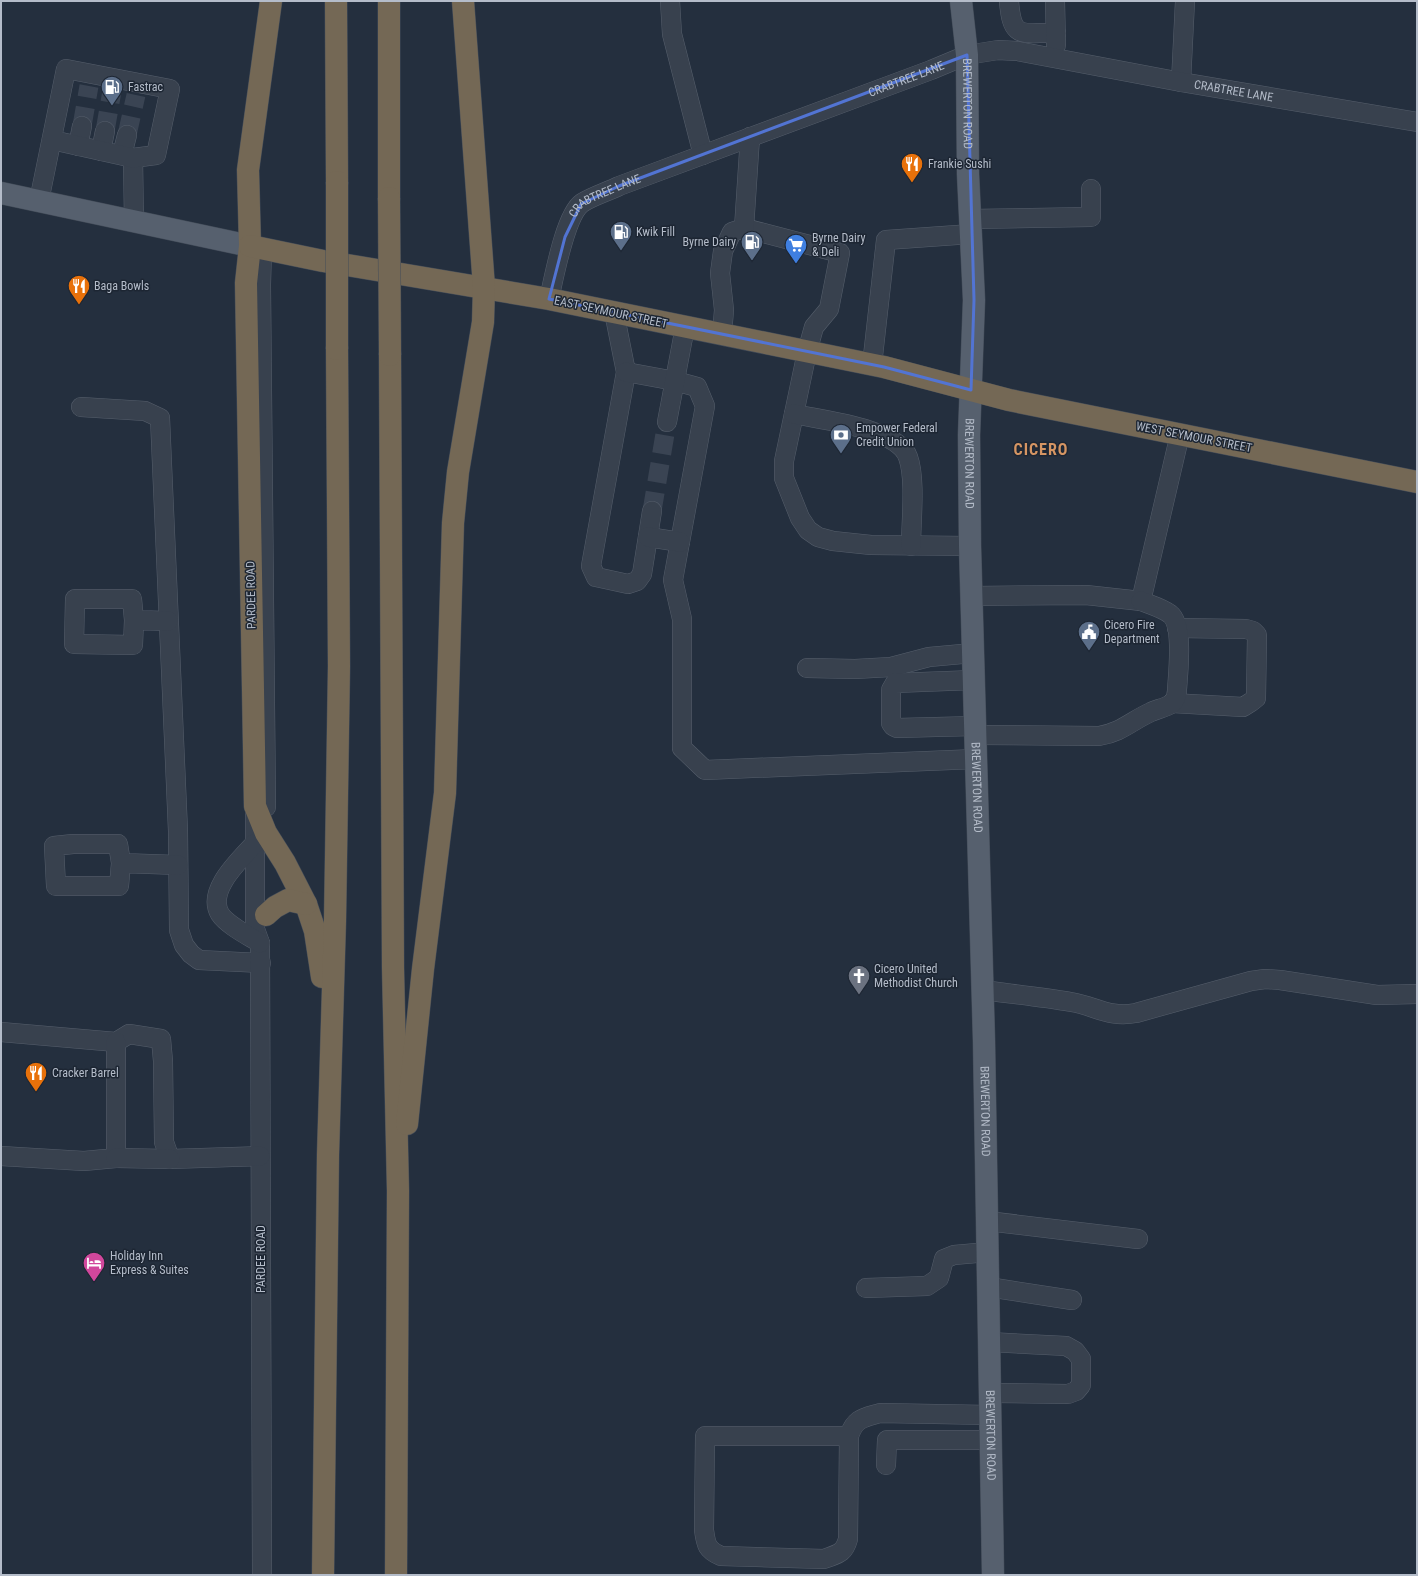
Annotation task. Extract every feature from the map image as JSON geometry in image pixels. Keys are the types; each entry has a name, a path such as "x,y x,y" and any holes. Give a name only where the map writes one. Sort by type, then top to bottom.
{"highway":[{"path":"256,247 248,170 271,1"},
{"path":"323,1575 328,1155 335,913 338,666 336,1"},
{"path":"389,1 393,968 398,1191 396,1575"},
{"path":"398,1191 411,1094 423,969 444,793 453,523 458,472 483,322 484,287 463,1"},
{"name":"EAST SEYMOUR STREET","path":"256,247 323,261 549,299 872,365 971,390"},
{"name":"PARDEE ROAD","path":"256,247 246,283 255,806 260,838"},
{"name":"WEST SEYMOUR STREET","path":"971,390 1009,400 1417,482"},
{"path":"260,838 286,863 306,904 315,931 320,956 331,1055"},
{"path":"266,916 275,906 288,900 306,904"}],"main road":[{"name":"BREWERTON ROAD","path":"961,1 967,55 968,174 974,300 969,435 970,546 988,1252 993,1575"},
{"path":"1,193 256,247"}],"street":[{"path":"670,1 672,34 703,155"},
{"path":"1009,1 1010,19 1014,28 1020,32 1056,32"},
{"path":"1055,1 1057,59"},
{"path":"1181,82 1185,1"},
{"name":"CRABTREE LANE","path":"549,299 565,237 573,216 581,204 619,186 931,70 967,55 998,50 1017,51 1181,82 1417,122"},
{"path":"39,202 66,69 91,80 137,89 170,89 156,155 128,157 52,140"},
{"path":"78,146 82,126"},
{"path":"100,151 105,131"},
{"path":"127,135 134,222"},
{"path":"744,228 750,138"},
{"path":"872,365 886,240 970,227 1091,217 1091,189"},
{"path":"722,334 724,310 720,273 723,251 732,232 744,228 840,253 829,309 814,327 784,461 784,478 800,518 808,530 818,536 833,541 871,545 970,546"},
{"name":"PARDEE ROAD","path":"256,247 261,285 260,838 255,929 260,943 262,1575"},
{"path":"614,312 626,372 591,566 596,577 628,584 637,581 642,574 652,511"},
{"path":"667,422 685,327"},
{"path":"626,372 697,387 705,406 673,580 682,619 682,748 705,770 976,759"},
{"path":"81,407 145,411 160,418 178,865 179,930 184,945 191,954 199,960 260,963"},
{"path":"794,414 854,426 879,433 896,442 908,455 912,471 911,546"},
{"path":"1141,601 1180,434"},
{"path":"648,537 680,542"},
{"path":"972,596 1086,595 1141,601 1171,615 1176,622 1177,628 1177,690 1176,698 1172,703"},
{"path":"134,620 168,621"},
{"path":"974,680 895,683 891,690 891,723 897,728 1106,735 1121,730 1151,712 1172,703 1243,707 1256,698 1257,635 1253,631 1177,628"},
{"path":"807,668 855,669 891,667 929,657 973,653"},
{"name":"PARDEE ROAD","path":"260,838 266,916 266,932 260,943"},
{"path":"260,838 228,874 217,892 216,903 220,914 260,943"},
{"path":"121,863 178,865"},
{"path":"982,990 1072,1002 1114,1014 1123,1015 1136,1013 1251,981 1265,979 1377,995 1417,994"},
{"path":"1,1032 116,1042 129,1034 161,1039 163,1061 164,1142 170,1159"},
{"path":"116,1042 116,1158"},
{"path":"1,1156 84,1161 116,1158 170,1159 260,1156"},
{"path":"987,1221 1138,1240"},
{"path":"866,1288 927,1286 939,1278 944,1259 954,1255 988,1252"},
{"path":"988,1287 1072,1300"},
{"path":"989,1342 1066,1346 1075,1351 1081,1359 1081,1384 1076,1392 1068,1394 990,1393"},
{"path":"848,1436 705,1436 704,1530 706,1544 711,1552 721,1556 824,1559 840,1553 846,1548 848,1539 848,1436 852,1426 862,1418 880,1413 990,1415"},
{"path":"886,1464 887,1440 991,1440"}],"highlighted area":[{"path":"967,55 974,300 971,390 884,367 549,299 565,237 581,204 619,186"}],"tunnel":[{"path":"82,126 89,86"},
{"path":"105,131 112,91"},
{"path":"127,135 136,95"},
{"path":"652,511 667,422"}],"place":[{"name":"Fastrac","path":"112,106"},
{"name":"Frankie Sushi","path":"912,184"},
{"name":"Kwik Fill","path":"621,252"},
{"name":"Byrne Dairy","path":"752,262"},
{"name":"Byrne Dairy & Deli","path":"796,264"},
{"name":"Baga Bowls","path":"79,306"},
{"name":"Empower Federal Credit Union","path":"841,454"},
{"name":"Cicero Fire Department","path":"1089,652"},
{"name":"Cicero United Methodist Church","path":"859,996"},
{"name":"Cracker Barrel","path":"36,1092"},
{"name":"Holiday Inn Express & Suites","path":"94,1282"}],"district":[{"name":"CICERO","path":"1041,449"}]}
